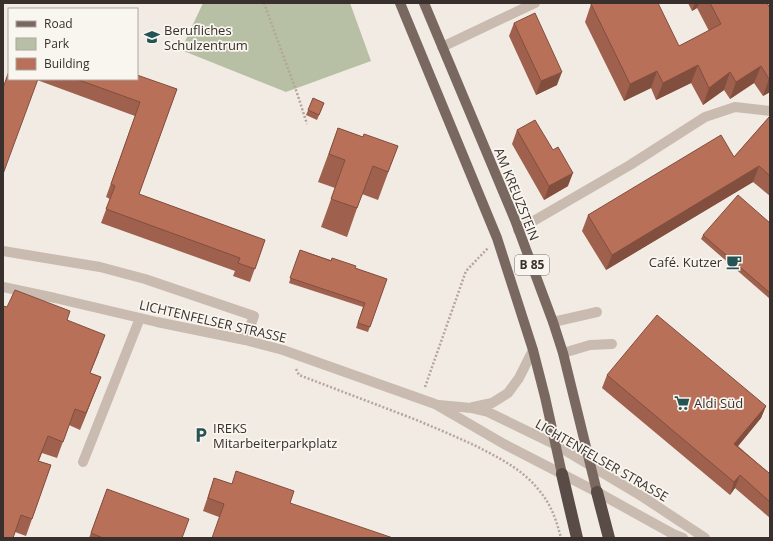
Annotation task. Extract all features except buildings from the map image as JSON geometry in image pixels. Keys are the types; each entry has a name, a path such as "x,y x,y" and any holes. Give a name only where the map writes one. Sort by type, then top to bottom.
{"highway":[{"name":"B 85","path":"562,474 578,538"},
{"name":"B 85","path":"597,492 609,538"}],"main road":[{"name":"B 85","path":"400,3 497,238 533,350 562,474"},
{"name":"AM KREUZSTEIN","path":"424,3 518,230 553,322 563,353 597,492"}],"street":[{"path":"442,47 535,3"},
{"path":"518,230 630,165 705,117 735,107 770,110"},
{"path":"3,250 108,269 145,279 254,316 245,340"},
{"name":"LICHTENFELSER STRASSE","path":"3,286 140,318 245,340 283,350 435,404 504,444 683,538"},
{"path":"553,322 597,312"},
{"path":"83,462 140,318"},
{"path":"563,353 590,345 612,344"},
{"path":"471,408 492,403 508,393 519,378 533,350"},
{"name":"LICHTENFELSER STRASSE","path":"435,404 471,408 488,412 556,445 643,497 705,538"}],"path":[{"path":"264,3 307,124"},
{"path":"420,399 466,271 497,238"},
{"path":"283,350 300,375 425,424 497,457 521,472 538,488 550,505 557,522 561,538"}],"green space":[{"path":"203,3 350,3 371,61 286,92 181,50"}],"place":[{"name":"Berufliches Schulzentrum","path":"152,37"},
{"name":"Café. Kutzer","path":"734,262"},
{"name":"Aldi Süd","path":"682,403"},
{"name":"IREKS Mitarbeiterparkplatz","path":"201,435"}]}
